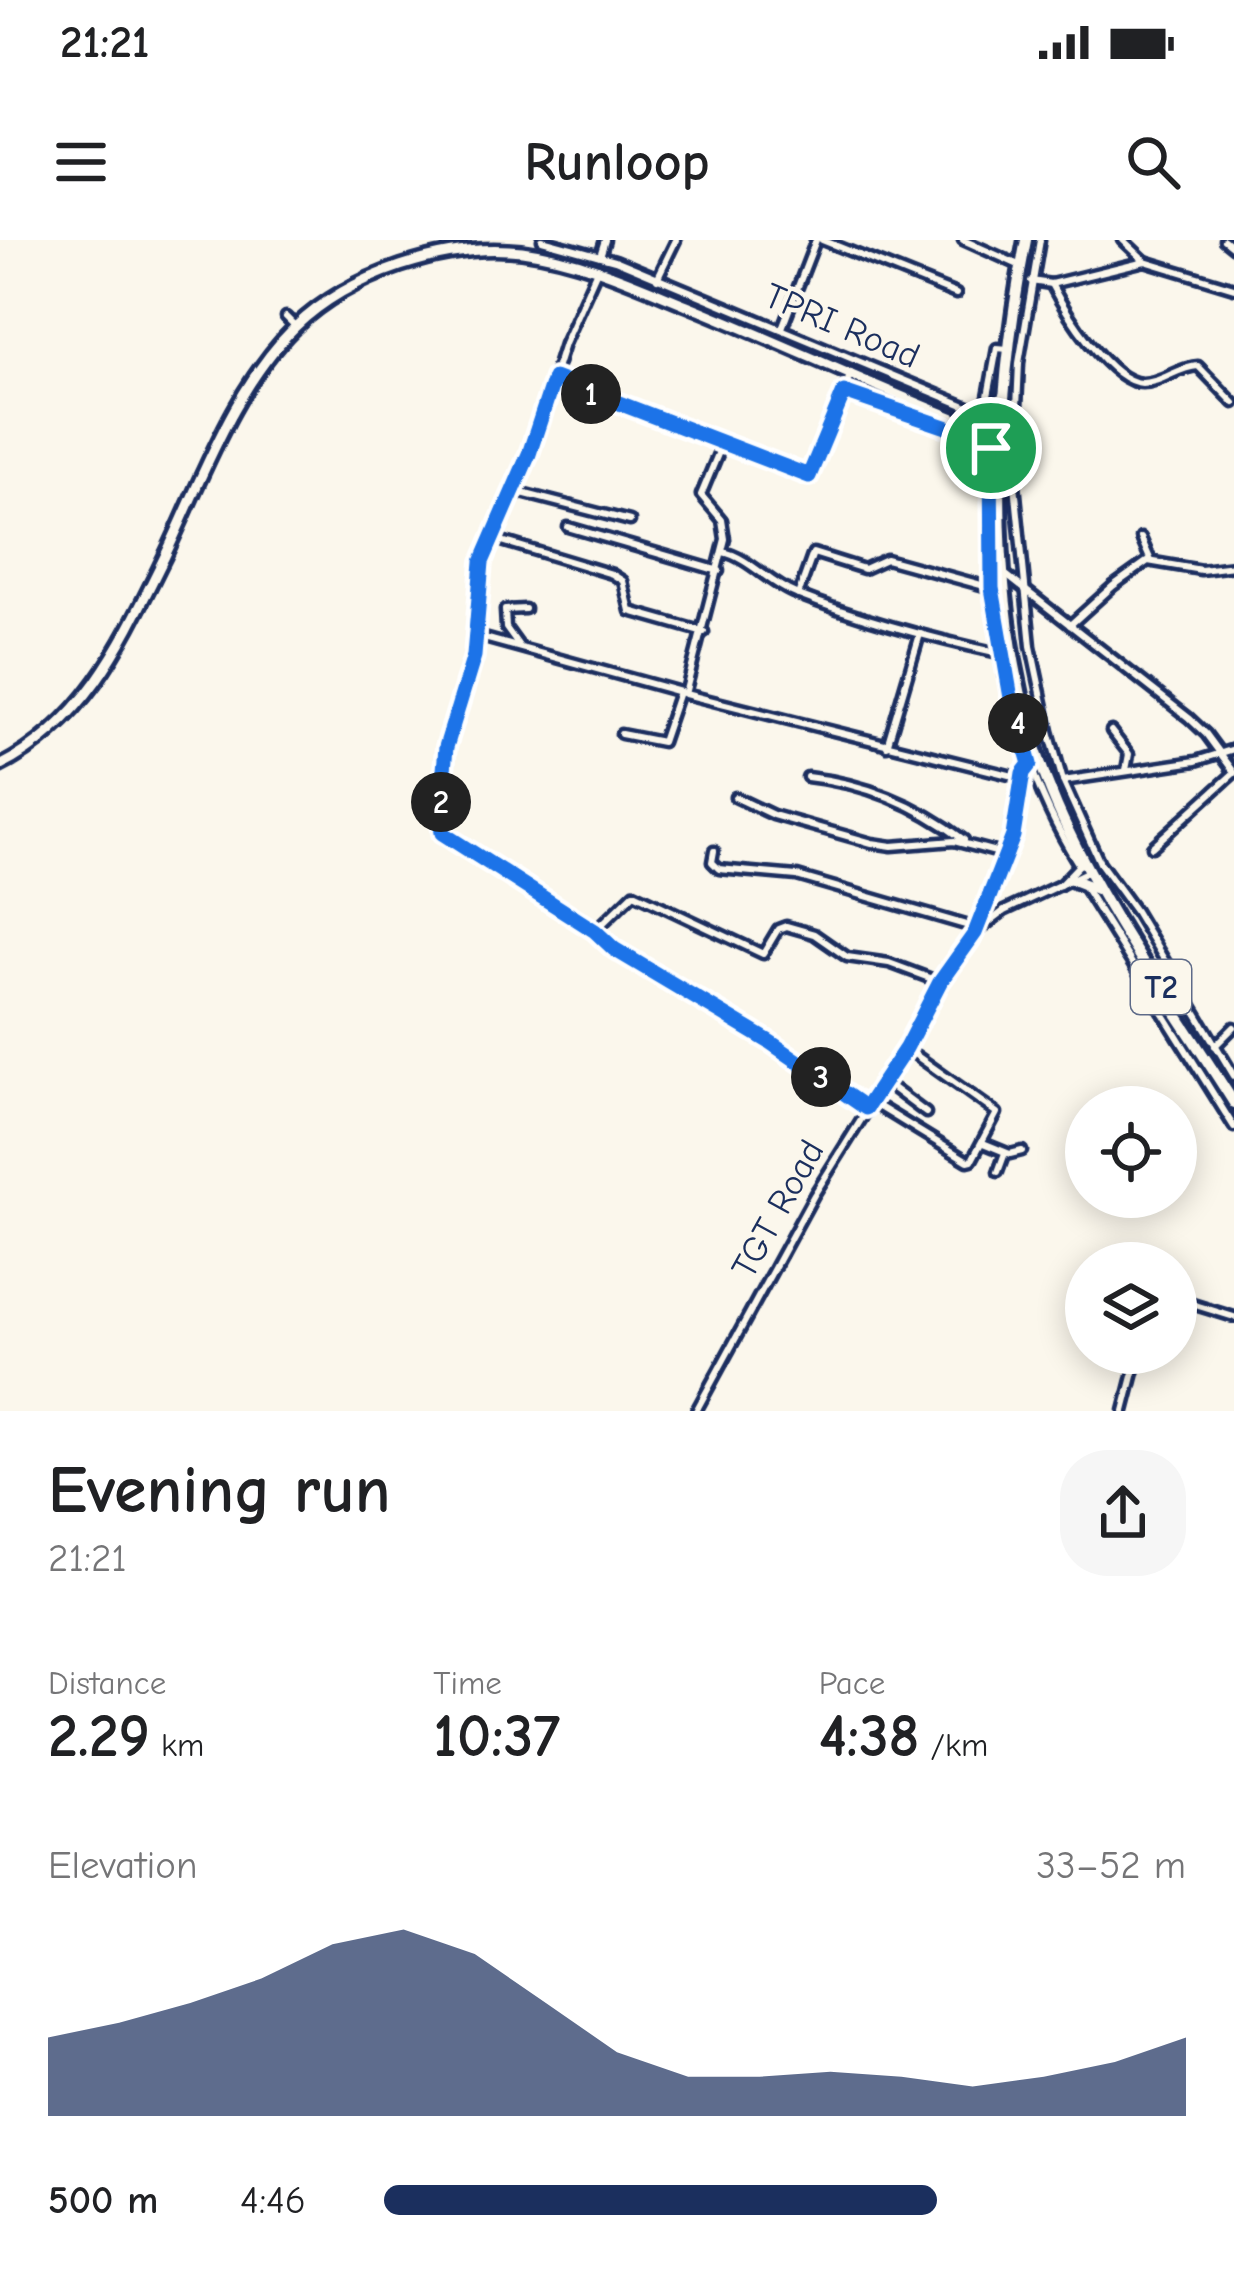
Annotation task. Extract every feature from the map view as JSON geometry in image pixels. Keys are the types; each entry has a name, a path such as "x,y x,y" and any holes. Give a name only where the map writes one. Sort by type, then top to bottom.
{"highway":[{"path":"998,451 1026,240"},
{"path":"973,422 994,412 1004,393"},
{"path":"973,422 993,431 998,451 1005,574 1018,675 1033,742 1081,872"},
{"name":"T2","path":"1081,872 1100,890 1234,1103"}],"main road":[{"path":"0,766 62,722 100,680 239,403 265,363 296,327 332,298 370,280 482,245 599,262 940,411 973,422 1003,421"}],"street":[{"name":"TPRI Road","path":"542,240 782,328 862,366 973,409 986,407 990,398 997,348 1009,349"},
{"path":"605,240 514,491 490,537 477,593 477,636 446,747 442,833 595,931 614,949 968,1162 997,1112 906,1048"},
{"path":"657,279 676,240"},
{"path":"782,328 819,240 956,294"},
{"path":"962,240 1021,266"},
{"path":"1040,240 1014,423 1014,475 1031,646 1063,781 1100,863 1135,911 1234,1076"},
{"path":"1123,240 1144,261 1234,287"},
{"path":"1224,240 1234,248"},
{"path":"1031,281 1051,284 1144,261"},
{"path":"1051,284 1088,342 1127,379 1143,382 1198,366 1234,403"},
{"path":"286,317 296,327"},
{"path":"554,378 809,476 851,373"},
{"path":"844,392 946,427 998,451 992,588 1030,764 1064,842 1234,1127"},
{"path":"620,734 662,742 704,632 723,552 724,524 701,495 723,442"},
{"path":"514,491 630,521"},
{"path":"568,527 719,571"},
{"path":"490,537 612,574 623,581 630,611 704,632"},
{"path":"1141,538 1151,561"},
{"path":"723,552 739,557 775,585 798,595 1004,654"},
{"path":"798,595 812,553 867,569 886,559 992,588"},
{"path":"1070,625 1123,578 1151,561 1201,570 1234,566"},
{"path":"1005,574 1189,718 1234,772 1152,847"},
{"path":"520,649 506,628 505,610 525,609"},
{"path":"887,746 920,633"},
{"path":"477,636 887,746 1008,775 1023,773"},
{"path":"1111,731 1129,754 1126,770"},
{"path":"1063,781 1234,749"},
{"path":"714,851 712,862 719,868 796,876 976,931 1007,855 1023,773 1030,764"},
{"path":"808,777 849,782 912,807 967,842 1007,855"},
{"path":"735,796 773,815 872,843 967,842"},
{"path":"1057,887 1081,872"},
{"name":"TGT Road","path":"696,1411 868,1104 976,931 1004,911 1081,872"},
{"path":"595,931 634,893 763,953 778,929 786,926 814,934 847,957 889,963 940,982"},
{"path":"1215,1046 1234,1028"},
{"path":"885,1082 926,1113"},
{"path":"982,1143 1005,1153 1022,1150"},
{"path":"998,1172 1005,1153"},
{"path":"1197,1306 1234,1317"},
{"path":"1124,1411 1134,1374"}],"route":[{"path":"554,378 809,476 844,392 902,410 991,448 992,588 1011,698 1030,764 1023,773 1007,855 975,933 940,982 906,1048 866,1108 770,1042 614,949 595,931 442,833 446,747 474,656 482,562 529,454 554,378"}]}
